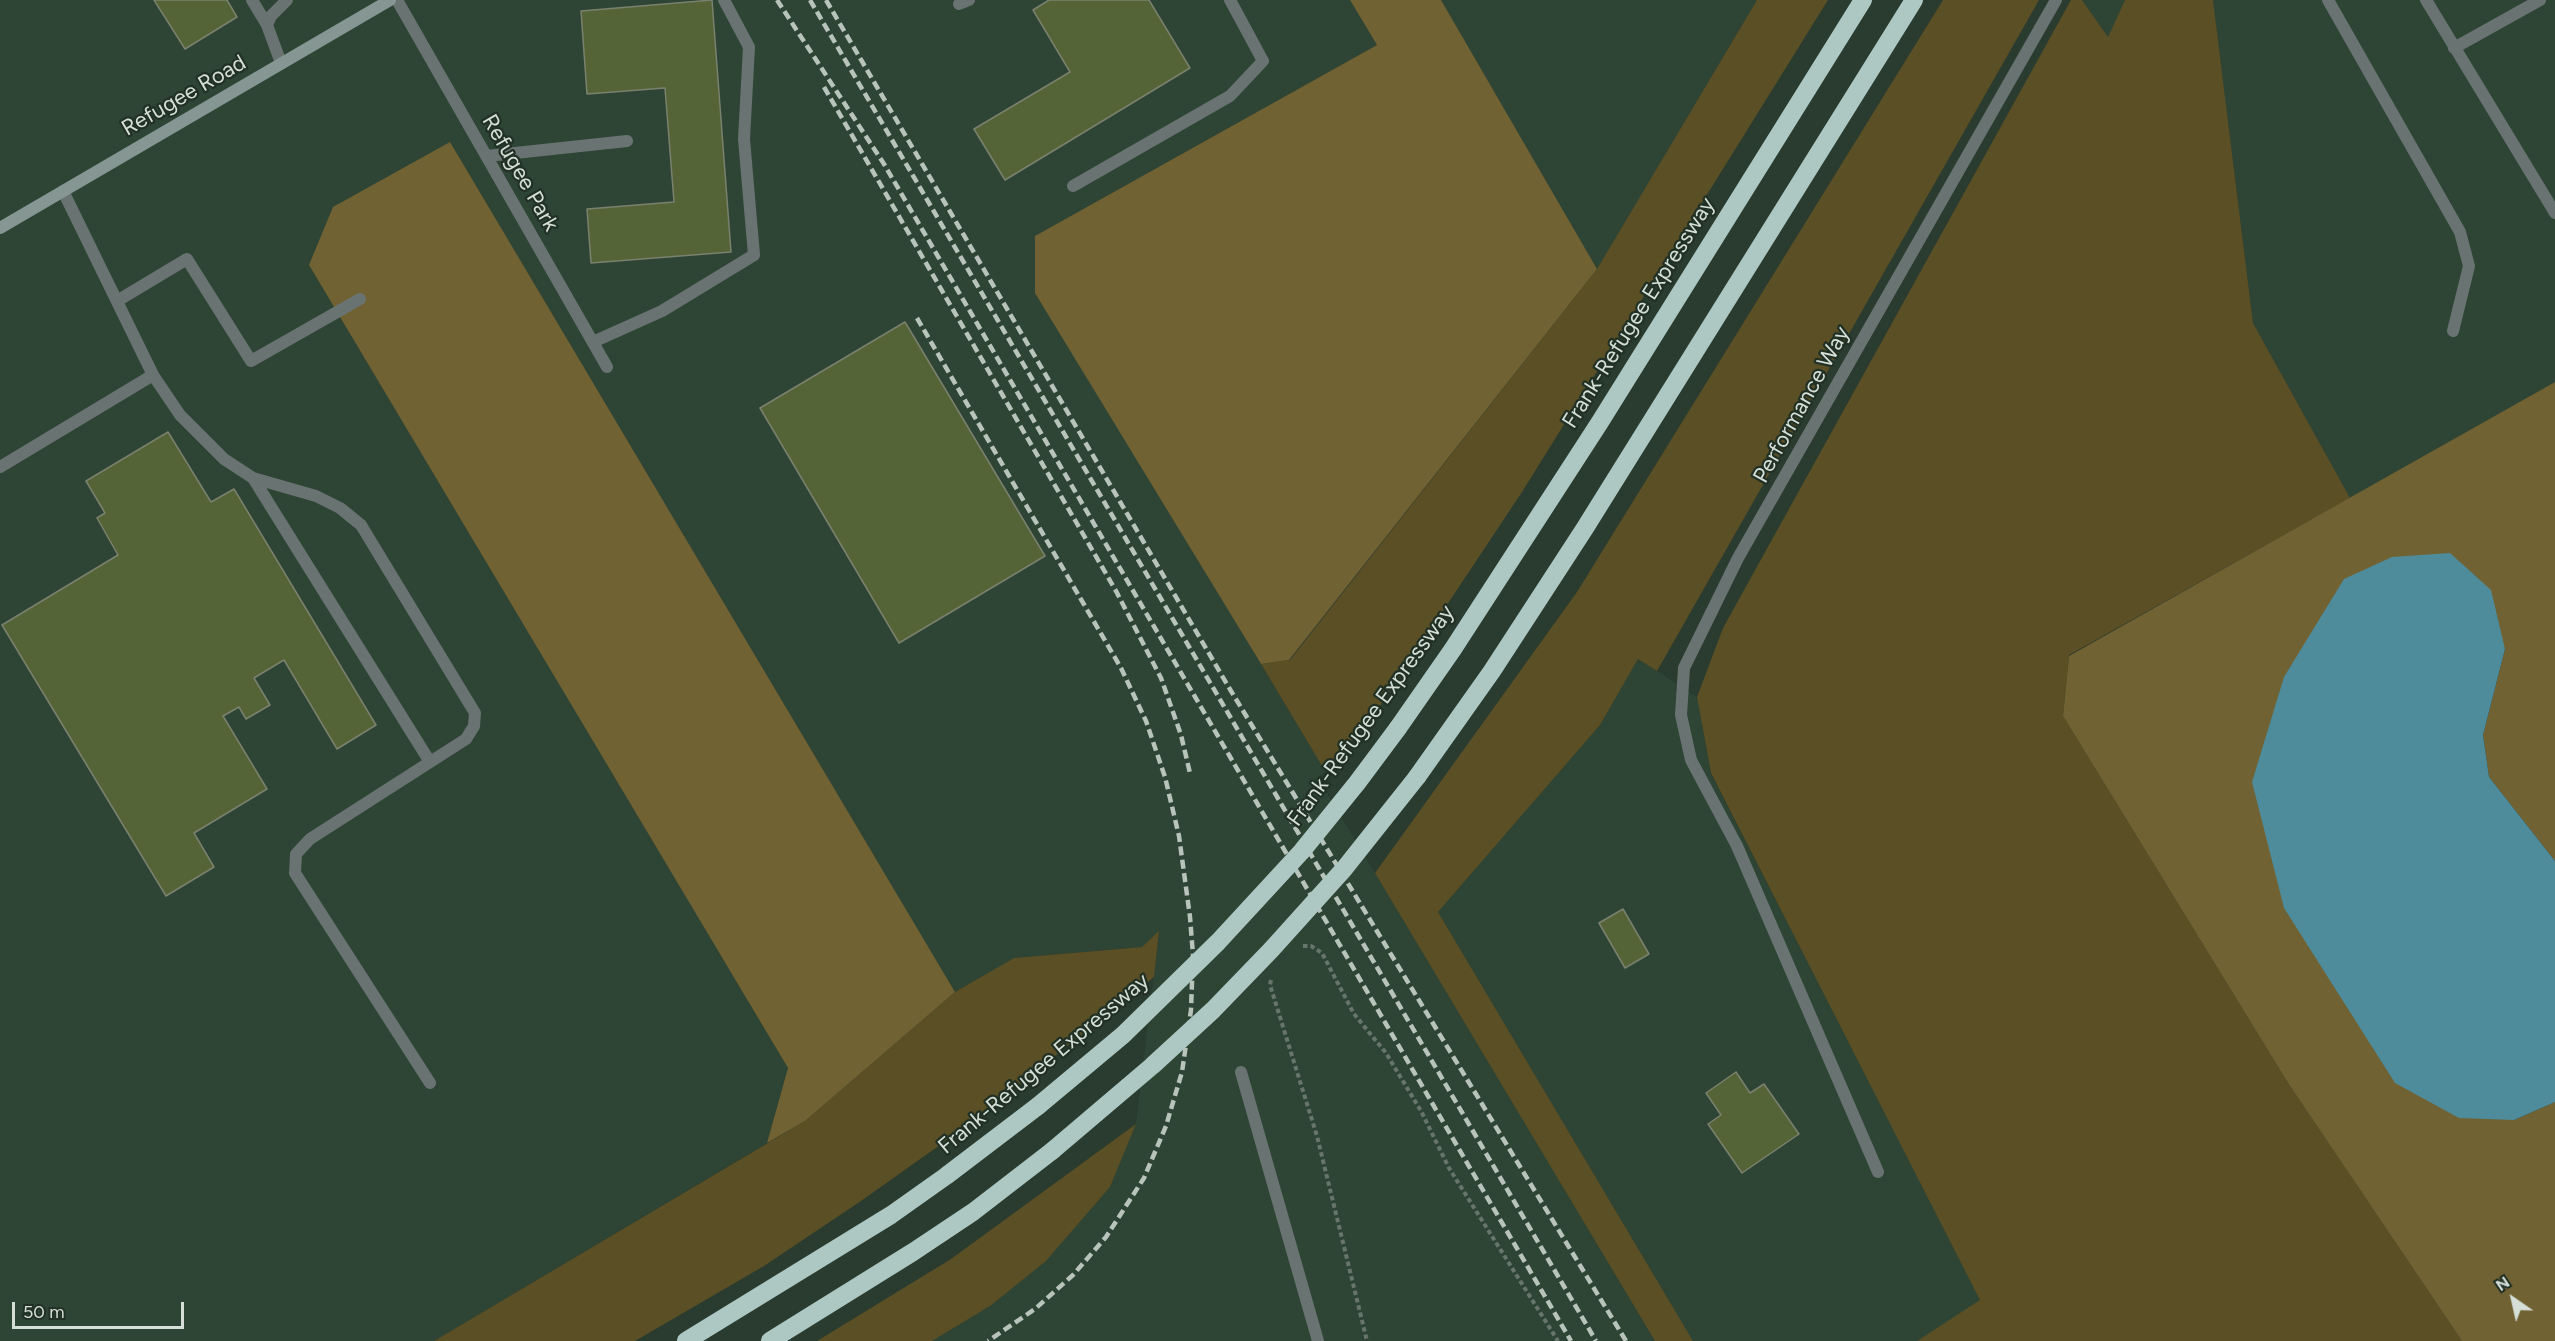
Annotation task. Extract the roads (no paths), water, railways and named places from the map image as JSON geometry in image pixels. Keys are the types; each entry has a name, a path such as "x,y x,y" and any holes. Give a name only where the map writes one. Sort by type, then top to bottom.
{"highway":[{"name":"Frank-Refugee Expressway","path":"686,1341 891,1215 1038,1106 1123,1035 1218,942 1302,850 1357,783 1453,649 1600,422 1863,0"},
{"path":"770,1341 973,1212 1052,1151 1152,1066 1271,950 1344,868 1417,777 1492,671 1585,528 1914,0"}],"main road":[{"name":"Refugee Road","path":"0,228 390,0"}],"street":[{"path":"252,0 267,25 281,63"},
{"path":"267,25 271,16 287,0"},
{"name":"Refugee Park","path":"397,0 607,367"},
{"path":"593,342 662,311 754,255 744,139 749,47 724,0"},
{"path":"1073,186 1230,96 1263,61 1230,0"},
{"name":"Performance Way","path":"1878,1172 1737,846 1691,760 1680,715 1684,668 1738,558 2056,0"},
{"path":"2328,0 2460,232 2469,266 2453,331"},
{"path":"2426,0 2555,213"},
{"path":"2454,48 2540,0"},
{"path":"487,156 627,141"},
{"path":"63,191 153,375 180,415 209,447 253,478 316,496 340,508 361,525 475,713 474,726 466,739 310,839 296,854 295,873 430,1083"},
{"path":"117,301 187,259 250,361 360,299"},
{"path":"0,467 153,375"},
{"path":"253,478 430,762"},
{"path":"1241,1072 1318,1341"}],"water":[{"path":"2450,553 2491,590 2505,649 2483,735 2489,777 2555,861 2555,1102 2514,1120 2459,1118 2395,1083 2284,908 2252,782 2284,677 2344,579 2392,557"}],"railway":[{"path":"777,0 884,164 1571,1341"},
{"path":"810,0 1596,1341"},
{"path":"826,0 1231,691 1626,1341"},
{"path":"824,87 1116,591 1161,678 1181,735 1190,773"},
{"path":"917,318 1121,668 1146,721 1165,777 1179,836 1193,955 1191,1010 1182,1072 1166,1126 1144,1178 1106,1237 1073,1275 1035,1309 988,1341"}]}
